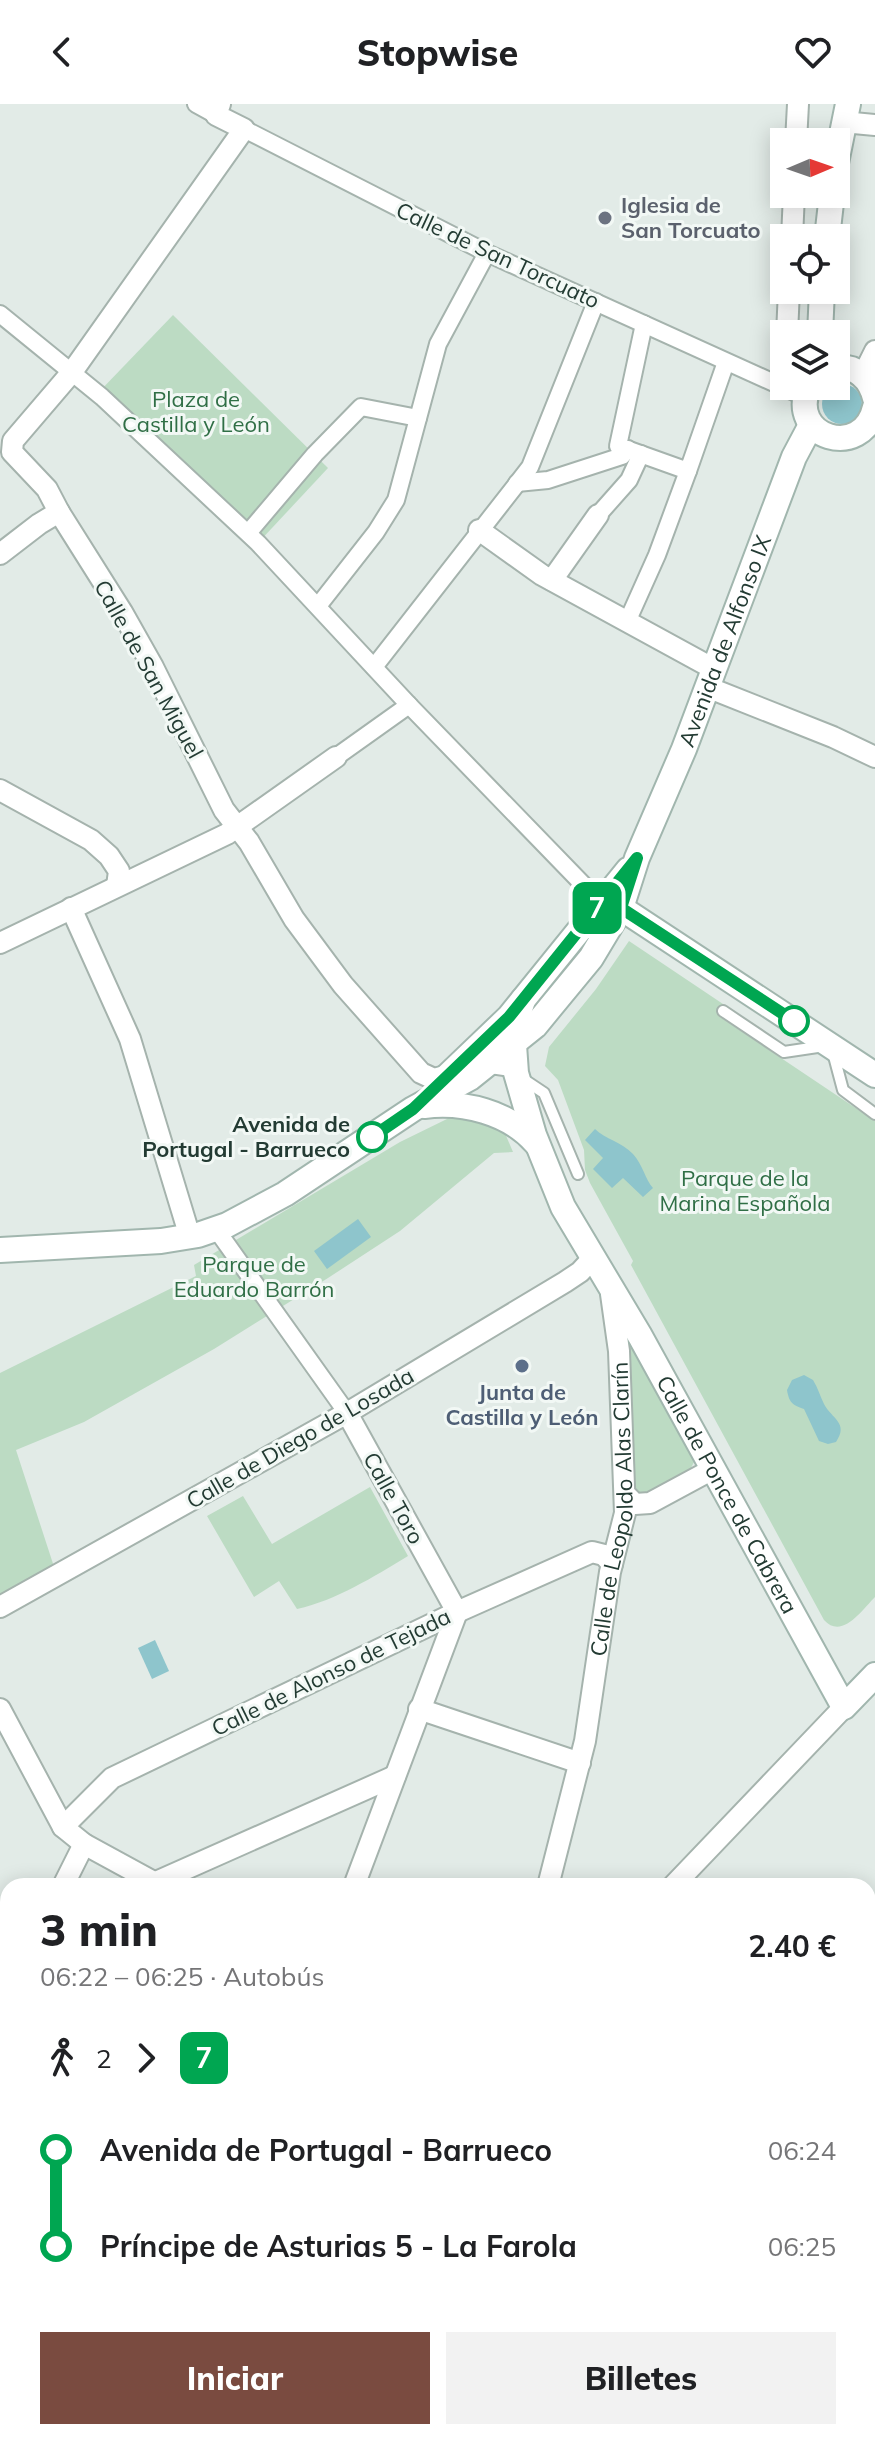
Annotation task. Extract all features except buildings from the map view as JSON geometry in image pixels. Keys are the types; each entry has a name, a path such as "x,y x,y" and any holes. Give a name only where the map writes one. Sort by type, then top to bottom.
{"main road":[{"path":"850,369 870,388"},
{"path":"805,400 811,425 835,439 849,437 867,426 875,407"},
{"name":"Avenida de Alfonso IX","path":"604,909 637,858 711,678 794,457 811,425"},
{"path":"413,1109 523,1000 604,909"},
{"path":"604,909 831,1045 875,1075"},
{"path":"0,1250 148,1243 190,1237 216,1229 285,1194 413,1109 481,1071 513,1047 545,1017 599,947 604,909"},
{"name":"Calle de Leopoldo Alas Clarín","path":"523,1000 515,1023 513,1047 516,1073 539,1146 563,1207 608,1283"},
{"path":"413,1109 447,1105 480,1110 513,1124 539,1146"},
{"name":"Calle de Ponce de Cabrera","path":"608,1283 844,1707"},
{"path":"844,1707 875,1675"}],"street":[{"name":"Calle de San Torcuato","path":"196,104 218,109 244,129 487,253 726,362 770,378"},
{"path":"797,128 798,104"},
{"path":"846,113 875,125"},
{"path":"72,372 244,129"},
{"path":"318,606 376,532 396,500 438,344 487,253"},
{"path":"374,667 530,467 596,302"},
{"path":"0,314 102,397 248,533 604,909"},
{"path":"644,324 618,446 688,471"},
{"path":"870,388 868,365 875,351"},
{"path":"627,622 657,555 726,362"},
{"name":"Calle de San Miguel","path":"72,372 11,444 14,455 44,485 153,667 224,810 249,842 294,919 343,985 424,1076 434,1079 449,1075"},
{"path":"248,533 315,454 361,407 418,418"},
{"path":"517,483 548,480 634,452"},
{"path":"552,580 598,515 626,483 634,452"},
{"path":"0,554 59,512"},
{"path":"479,530 552,580 627,622 711,678 875,757"},
{"path":"0,943 237,828 409,705"},
{"path":"0,790 100,848 119,871 117,886"},
{"path":"71,908 130,1039 190,1237"},
{"name":"Calle Toro","path":"216,1229 347,1413 457,1612"},
{"name":"Calle de Diego de Losada","path":"0,1607 347,1413 565,1282 593,1258"},
{"name":"Calle de Leopoldo Alas Clarín","path":"550,1878 580,1763 612,1564 623,1522 625,1494 618,1341 608,1283"},
{"path":"625,1494 635,1504 650,1503 713,1469"},
{"name":"Calle de Alonso de Tejada","path":"63,1827 112,1778 457,1612 592,1552 604,1555 612,1564"},
{"path":"357,1878 457,1612"},
{"path":"681,1878 844,1707"},
{"path":"0,1709 63,1827 84,1844 145,1878"},
{"path":"419,1709 580,1763"},
{"path":"173,1878 395,1776"},
{"path":"67,1878 84,1844"}],"lane":[{"path":"723,1011 784,1052 831,1045 843,1090 875,1114"},
{"path":"481,1071 500,1068 516,1073 544,1093 578,1174"}],"green space":[{"name":"Plaza de Castilla y León","path":"173,315 328,468 258,543 98,393"},
{"name":"Parque de la Marina Española","path":"629,941 726,1006 720,1017 875,1121 875,1597 845,1625 838,1627 824,1620 631,1265 633,1261 590,1183 585,1170 584,1150 558,1080 545,1066 549,1047 596,989"},
{"name":"Parque de Eduardo Barrón","path":"449,1118 484,1122 504,1131 513,1152 494,1153 400,1231 214,1349 84,1422 16,1450 57,1576 0,1607 0,1373 196,1276 194,1265 400,1142"},
{"path":"630,1347 694,1462 689,1472 640,1495 634,1491 633,1485"},
{"path":"370,1487 408,1556 340,1594 297,1609 279,1581 254,1597 207,1516 243,1496 272,1544"}],"water":[{"path":"850,385 861,396 861,412 850,423 834,423 823,412 822,400 850,400"},
{"path":"595,1129 624,1146 636,1158 653,1188 643,1197 623,1178 612,1188 593,1169 603,1158 585,1140"},
{"path":"358,1219 371,1237 327,1269 314,1251"},
{"path":"804,1375 813,1380 824,1404 840,1426 840,1436 836,1442 828,1444 819,1441 804,1409 790,1400 787,1390 792,1380"},
{"path":"155,1640 169,1671 152,1679 138,1648"}],"bus line":[{"name":"7","path":"372,1137 413,1109 509,1017 637,858 621,908 794,1021"}],"place":[{"name":"Iglesia de San Torcuato","path":"605,218"},
{"name":"Avenida de Portugal - Barrueco","path":"372,1137"},
{"name":"Junta de Castilla y León","path":"522,1366"}]}
